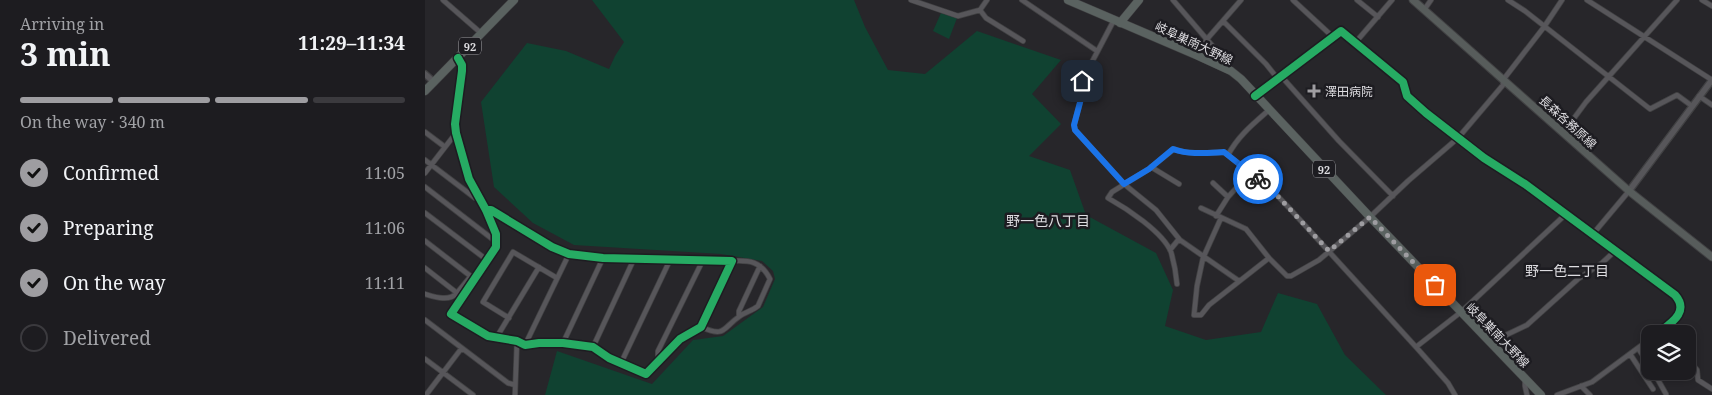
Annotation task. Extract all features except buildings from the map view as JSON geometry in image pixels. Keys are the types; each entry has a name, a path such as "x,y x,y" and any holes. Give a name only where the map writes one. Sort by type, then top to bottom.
{"main road":[{"name":"92","path":"425,91 514,0"},
{"name":"岐阜巣南大野線","path":"1068,0 1194,54 1241,79 1255,96 1541,395"},
{"name":"長森各務原線","path":"1413,0 1629,191 1712,257"},
{"path":"1117,22 1134,2"}],"street":[{"path":"443,0 482,34"},
{"path":"911,0 958,16 979,10 987,0"},
{"path":"1022,0 1097,51"},
{"path":"1173,0 1227,64 1231,72"},
{"path":"1293,0 1333,36"},
{"path":"1357,0 1378,17"},
{"path":"1355,43 1392,0"},
{"path":"1424,10 1431,0"},
{"path":"1508,0 1525,11 1650,109 1677,95 1692,106"},
{"path":"1201,208 1246,229 1269,258 1287,276 1291,276 1319,260 1458,138 1503,85 1503,80 1545,27 1561,0"},
{"path":"1587,0 1712,80 1629,191 1593,234"},
{"path":"1563,133 1586,102 1677,0"},
{"path":"1703,0 1712,6"},
{"path":"1194,54 1239,1"},
{"path":"979,10 986,18 1023,41"},
{"path":"1223,20 1393,196"},
{"path":"1117,22 1097,51 1082,81 1083,88 1074,125 1075,130 1124,184 1156,210 1179,239 1203,258 1239,281"},
{"path":"1255,96 1341,31 1403,82 1407,96 1458,138 1484,158 1525,184 1675,295 1680,300 1681,308 1677,317 1668,325"},
{"path":"425,294 439,298 449,298 457,294 496,247 496,234 486,210 469,179 456,133 455,124 462,71 462,65 458,58"},
{"path":"425,74 434,82"},
{"path":"1699,96 1712,105"},
{"path":"1228,155 1239,137 1269,110"},
{"path":"425,132 445,147"},
{"path":"425,173 456,133"},
{"path":"1177,284 1169,250 1141,220 1108,198 1112,192 1151,167 1173,149 1197,154 1224,152 1272,190 1416,346 1448,383 1455,395"},
{"path":"425,160 475,198 478,196"},
{"path":"1151,167 1179,184"},
{"path":"1250,172 1228,197 1219,217 1203,258 1194,314 1201,315 1209,305 1269,258"},
{"path":"1213,183 1228,197"},
{"path":"425,187 495,241"},
{"path":"486,210 491,210 552,247 569,254 603,258 750,260 764,269 770,279 758,306 739,316 726,330 716,332 701,327"},
{"path":"425,213 487,260"},
{"path":"1416,346 1461,312 1566,214"},
{"path":"1169,250 1179,239"},
{"path":"425,241 472,277"},
{"path":"1494,347 1506,335 1527,325 1578,279 1602,263 1616,250"},
{"path":"509,318 483,302 513,252 557,278"},
{"path":"525,345 569,254"},
{"path":"563,343 603,258"},
{"path":"593,347 634,259"},
{"path":"621,363 671,260"},
{"path":"658,360 658,351 703,260"},
{"path":"472,277 451,314 488,336 517,341 525,345 563,343 593,347 609,358 646,374 680,339 701,327 732,261"},
{"path":"739,316 739,311 760,266"},
{"path":"498,338 498,334 539,267"},
{"path":"425,268 457,294"},
{"path":"425,320 508,383 515,385"},
{"path":"515,395 517,341"},
{"path":"1557,395 1596,379 1641,346"},
{"path":"1638,348 1641,353"},
{"path":"426,395 461,349"},
{"path":"1630,354 1653,388"},
{"path":"425,359 473,395"},
{"path":"1696,369 1698,380 1712,389"},
{"path":"1525,379 1527,395"},
{"path":"1658,380 1666,394"},
{"path":"1581,386 1590,395"}],"green space":[{"path":"592,0 854,0 865,27 888,70 925,74 977,31 1061,60 1032,94 1061,124 1029,156 1070,170 1086,215 1156,253 1173,290 1165,326 1206,340 1261,332 1278,293 1317,304 1345,355 1386,395 545,395 557,351 652,384 693,340 723,336 763,307 775,279 773,271 762,261 721,254 574,245 533,223 494,187 481,102 527,43 566,51 609,69 624,42"},
{"path":"941,13 957,18 949,39 933,31"}],"cycle path":[{"path":"1255,96 1341,31 1403,82 1407,96 1426,113 1484,158 1525,184 1675,295 1679,301 1680,312 1668,325"},
{"path":"458,58 462,65 462,71 455,124 456,133 469,179 486,210 496,234 496,247 451,314 488,336 517,341 525,345 563,343 593,347 609,358 646,374 680,339 701,327 732,261 603,258 569,254 552,247 491,210 486,210"}],"way so far":[{"path":"1258,179 1272,190 1329,251 1370,217 1435,285"}],"place":[{"name":"澤田病院","path":"1314,91"}],"district":[{"name":"野一色八丁目","path":"1048,220"},
{"name":"野一色二丁目","path":"1567,270"}],"route":[{"path":"1082,81 1082,95 1074,125 1075,130 1124,184 1149,169 1173,149 1197,154 1224,152 1258,179"}]}
